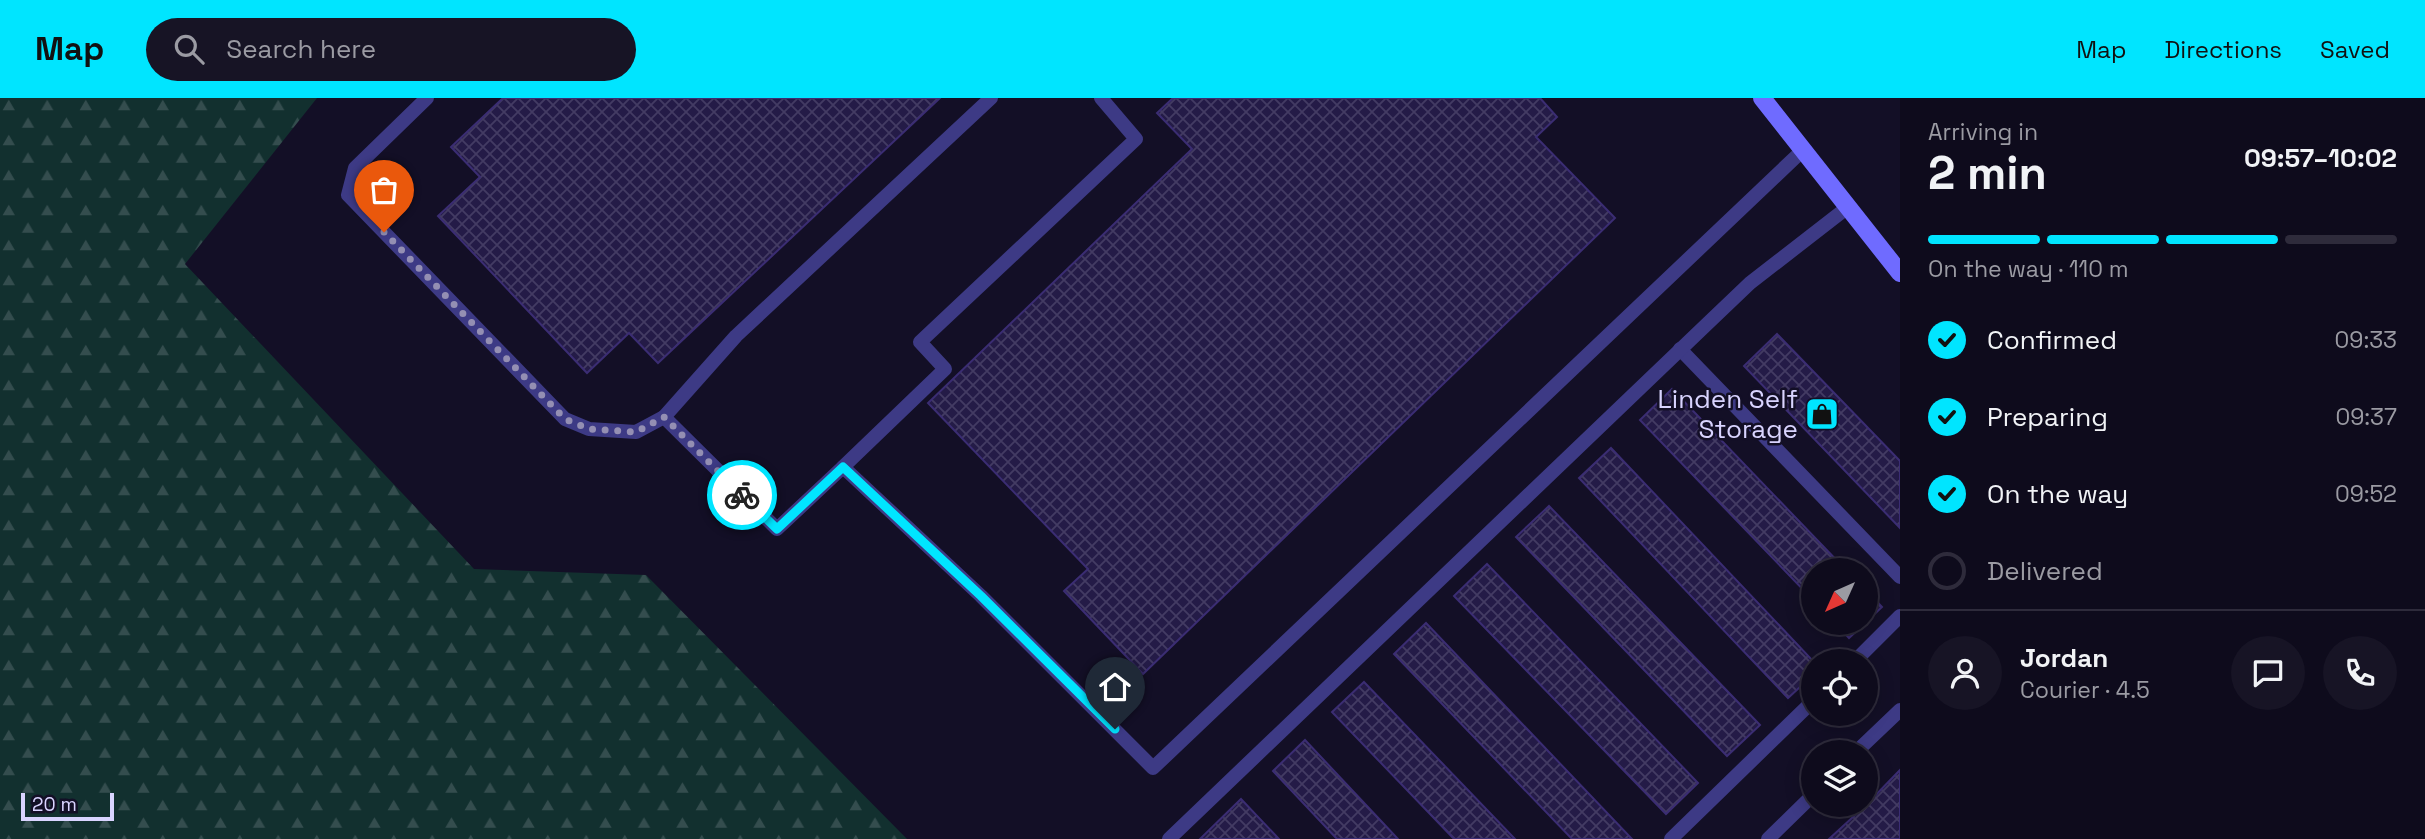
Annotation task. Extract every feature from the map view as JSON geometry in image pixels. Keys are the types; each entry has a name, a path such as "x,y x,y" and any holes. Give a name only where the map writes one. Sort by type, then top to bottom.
{"main road":[{"path":"1762,98 1900,273"}],"lane":[{"path":"427,98 355,168 348,195 565,419 589,429 636,432 664,417 736,336 991,98"},
{"path":"664,417 777,529 945,369 920,342 1136,139 1101,98"},
{"path":"843,467 981,596 1153,768 1803,150"},
{"path":"1169,839 1750,283 1848,207"},
{"path":"1680,349 1900,577"},
{"path":"1867,649 1900,617"},
{"path":"1869,740 1900,710"},
{"path":"1671,839 1801,713"},
{"path":"1768,839 1801,807"}],"green space":[{"path":"0,98 317,98 185,264 474,569 646,575 907,839 0,839"}],"building":[{"path":"503,98 940,98 658,363 629,333 587,373 438,216 480,177 451,147"},
{"path":"1173,98 1540,98 1557,117 1536,137 1615,218 1143,674 1064,591 1088,569 928,403 1192,149 1157,113"},
{"name":"Linden Self Storage","path":"1777,334 1900,461 1900,528 1744,366"},
{"path":"1672,389 1834,558 1801,558 1801,588 1640,420"},
{"path":"1611,448 1802,649 1801,686 1788,698 1579,478"},
{"path":"1549,506 1760,725 1727,756 1516,537"},
{"path":"1487,564 1698,783 1666,814 1454,596"},
{"path":"1426,623 1632,839 1572,839 1394,654"},
{"path":"1364,682 1515,839 1454,839 1332,712"},
{"path":"1305,740 1398,839 1337,839 1273,771"},
{"path":"1900,770 1900,839 1829,839 1853,817 1878,817 1878,793"},
{"path":"1241,799 1279,839 1200,839"}],"way so far":[{"path":"384,232 565,419 589,429 636,432 664,417 742,495"}],"place":[{"name":"Linden Self Storage","path":"1822,414"}],"route":[{"path":"742,495 777,529 843,467 981,596 1115,729"}]}
